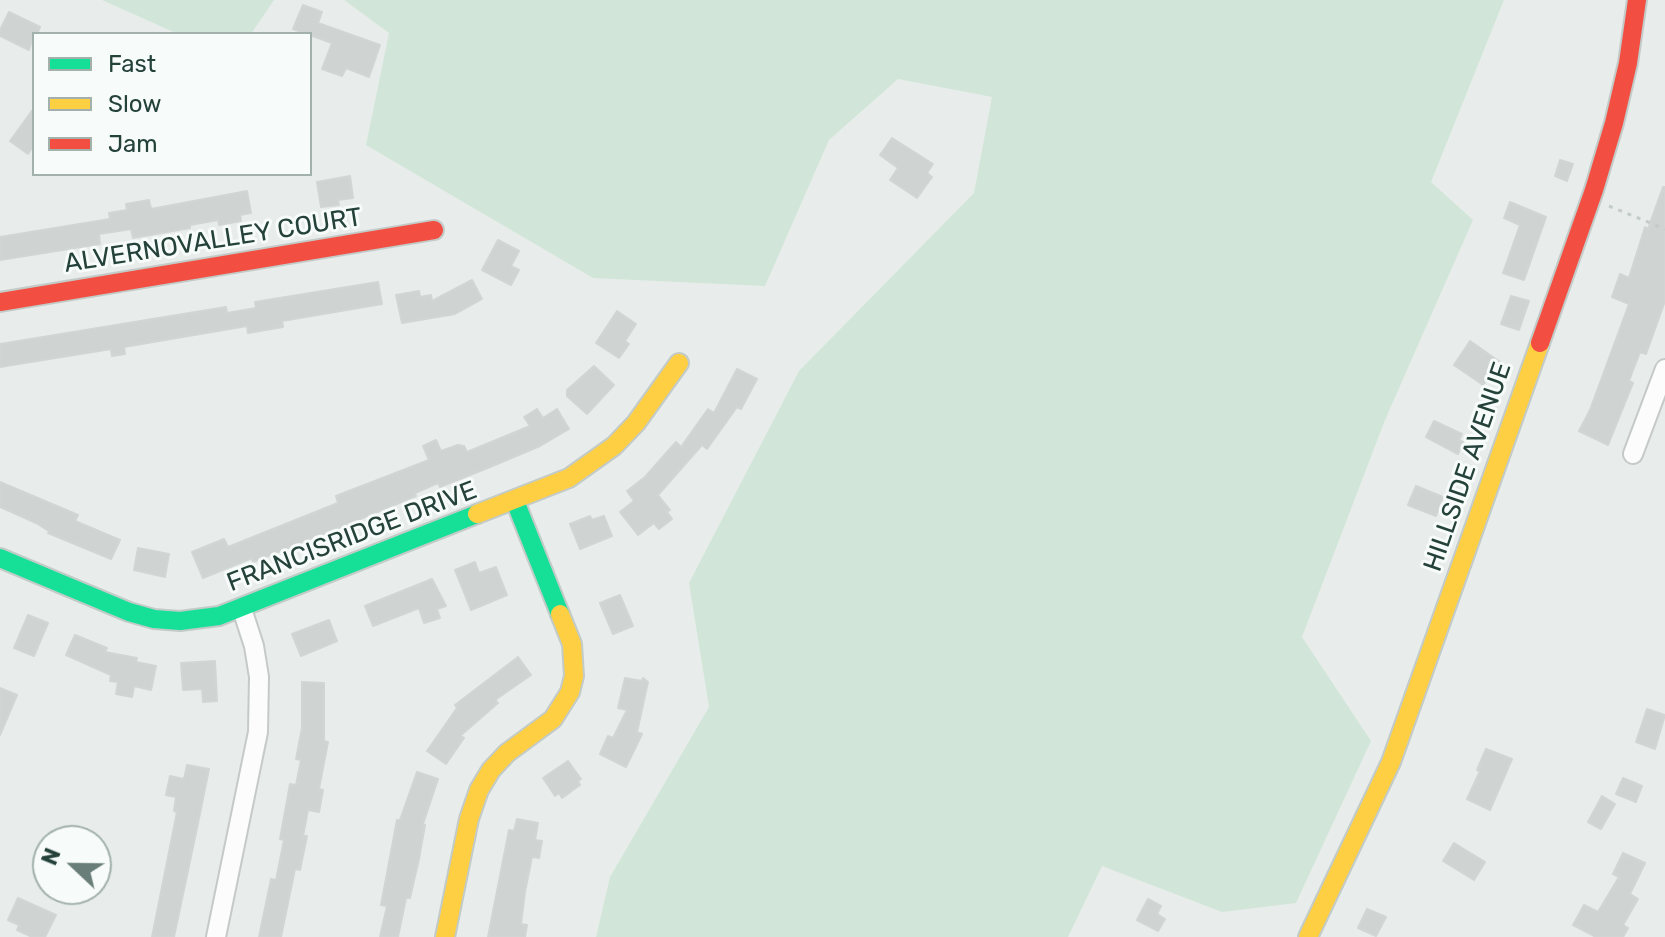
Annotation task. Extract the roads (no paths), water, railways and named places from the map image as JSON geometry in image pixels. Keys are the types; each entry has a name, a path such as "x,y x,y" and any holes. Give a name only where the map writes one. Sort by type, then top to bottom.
{"street":[{"name":"HILLSIDE AVENUE","path":"1308,937 1391,762 1590,199 1614,123 1628,63 1637,0"},
{"name":"ALVERNOVALLEY COURT","path":"0,302 434,230"},
{"name":"FRANCISRIDGE DRIVE","path":"1,560 116,608 154,619 196,620 242,609 569,478 614,446 636,423 679,363"},
{"path":"1633,454 1665,369"},
{"path":"445,937 469,819 479,790 491,770 507,753 553,719 570,692 574,676 572,644 515,501"},
{"path":"216,937 258,732 259,677 254,646 242,609"}]}
